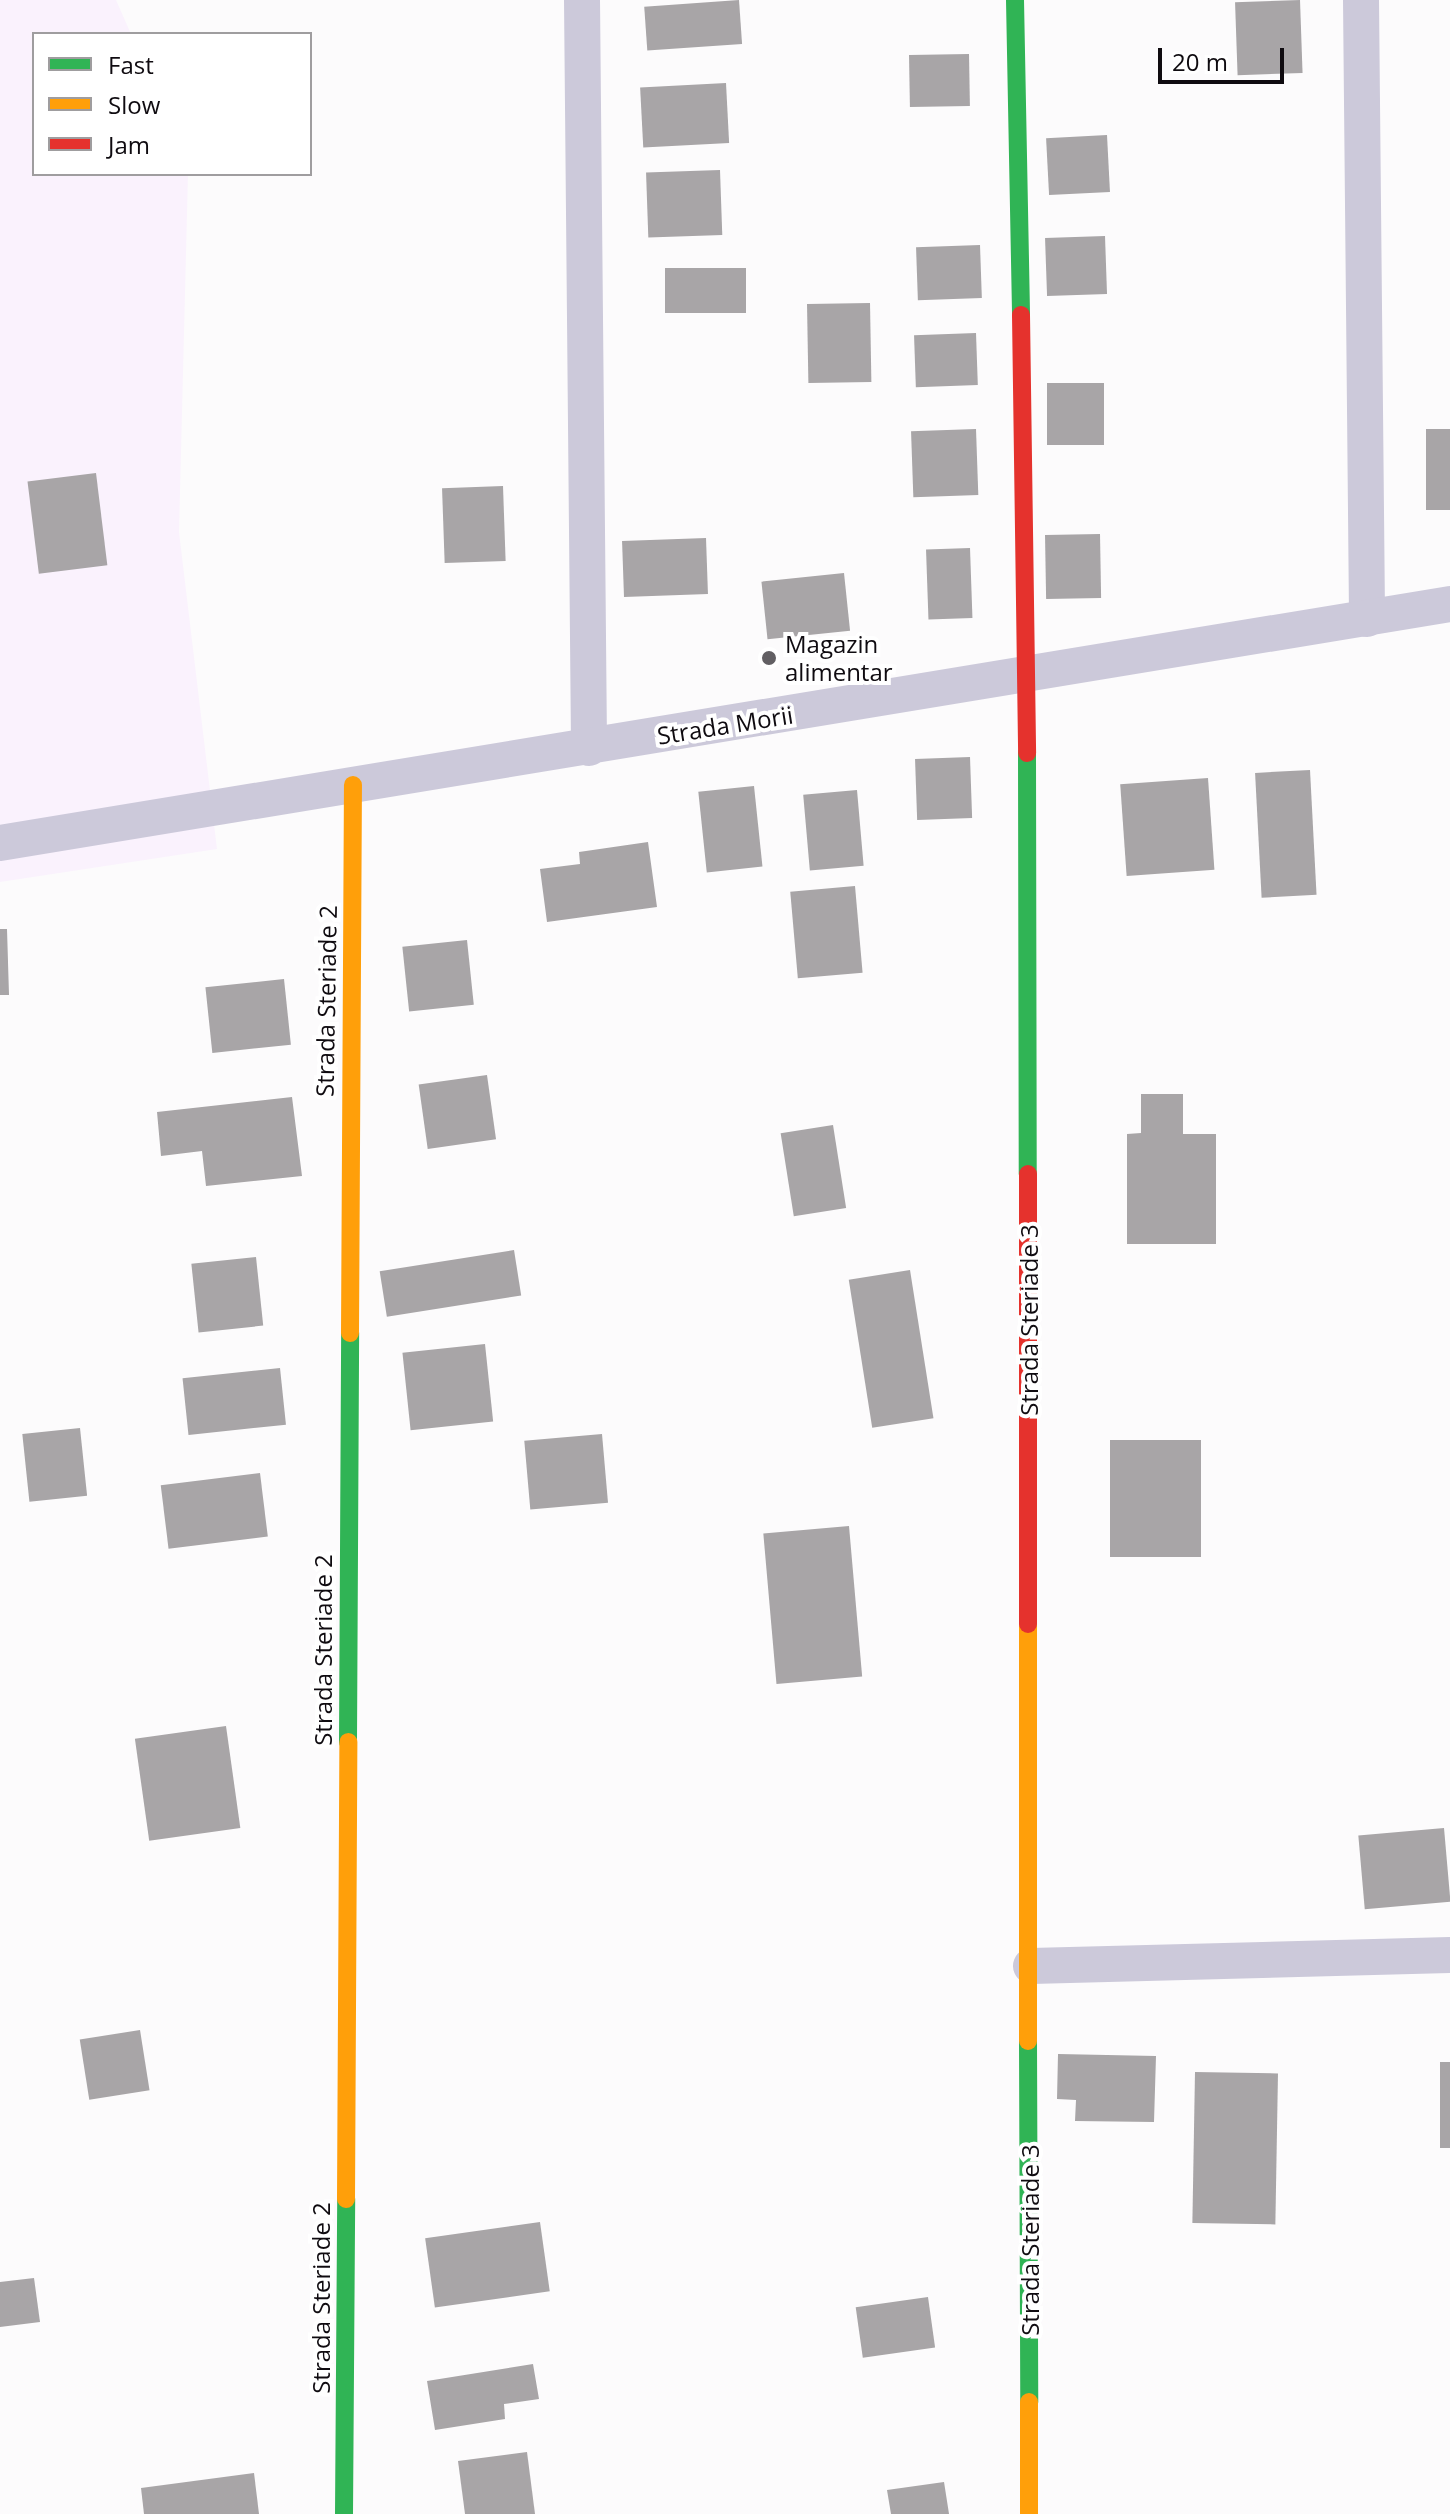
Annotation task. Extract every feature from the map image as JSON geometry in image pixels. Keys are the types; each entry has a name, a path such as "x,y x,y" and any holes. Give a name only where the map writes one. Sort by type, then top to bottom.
{"street":[{"path":"582,0 589,748"},
{"name":"Strada Steriade 3","path":"1015,0 1027,675 1031,1966 1029,2514"},
{"path":"1361,0 1367,619"},
{"name":"Strada Morii","path":"0,843 1450,604"},
{"name":"Strada Steriade 2","path":"344,2514 353,785"},
{"path":"1031,1966 1450,1955"}],"shaded area":[{"path":"0,0 116,0 130,32 32,32 32,176 188,176 179,532 217,849 0,882"}],"building":[{"path":"739,0 742,44 647,51 644,7"},
{"path":"1300,0 1303,73 1238,75 1235,2"},
{"path":"969,54 970,106 910,107 909,55"},
{"path":"726,83 729,143 643,147 640,88"},
{"path":"1107,135 1110,192 1049,195 1046,138"},
{"path":"720,170 722,235 648,238 646,173"},
{"path":"1105,236 1107,294 1047,296 1045,238"},
{"path":"980,245 982,298 918,300 916,247"},
{"path":"665,268 746,268 746,313 665,313"},
{"path":"870,303 871,382 808,383 807,304"},
{"path":"976,333 978,385 916,387 914,335"},
{"path":"1047,383 1104,383 1104,445 1047,445"},
{"path":"976,429 978,495 913,497 911,431"},
{"path":"1426,429 1450,429 1450,510 1426,510"},
{"path":"96,473 107,565 39,574 28,481"},
{"path":"503,486 506,561 445,563 442,488"},
{"path":"1100,534 1101,598 1046,599 1045,535"},
{"path":"706,538 708,594 624,597 622,541"},
{"path":"970,548 972,618 928,619 926,550"},
{"path":"844,573 850,631 768,639 761,582"},
{"path":"970,757 972,818 917,820 915,759"},
{"path":"1310,770 1317,895 1262,898 1255,773"},
{"path":"1208,778 1214,870 1127,876 1120,784"},
{"path":"754,786 762,867 707,872 698,792"},
{"path":"857,790 864,866 810,870 803,795"},
{"path":"648,842 657,907 547,922 540,869 580,864 579,852"},
{"path":"855,886 863,973 798,978 790,892"},
{"path":"0,929 7,929 9,995 0,995"},
{"path":"467,940 474,1005 409,1011 402,947"},
{"path":"284,979 291,1045 212,1053 205,987"},
{"path":"487,1075 496,1139 428,1149 419,1085"},
{"path":"1141,1094 1183,1094 1183,1134 1216,1134 1216,1244 1127,1244 1127,1134 1141,1133"},
{"path":"292,1097 302,1176 206,1186 202,1151 161,1156 157,1112"},
{"path":"833,1125 846,1208 794,1216 781,1133"},
{"path":"514,1250 521,1295 387,1317 380,1271"},
{"path":"256,1257 263,1326 199,1332 191,1264"},
{"path":"910,1270 933,1418 872,1428 849,1280"},
{"path":"485,1344 493,1422 411,1430 402,1353"},
{"path":"280,1368 286,1425 188,1435 183,1378"},
{"path":"80,1428 87,1496 29,1502 22,1434"},
{"path":"602,1434 608,1503 530,1510 524,1441"},
{"path":"1110,1440 1201,1440 1201,1557 1110,1557"},
{"path":"260,1473 268,1537 169,1549 161,1485"},
{"path":"849,1526 862,1676 776,1684 763,1533"},
{"path":"226,1726 240,1828 149,1841 135,1739"},
{"path":"1444,1828 1450,1902 1365,1909 1358,1835"},
{"path":"140,2030 150,2090 89,2100 80,2040"},
{"path":"1058,2054 1156,2056 1154,2122 1075,2121 1076,2100 1057,2099"},
{"path":"1440,2062 1450,2062 1450,2148 1440,2148"},
{"path":"1195,2072 1278,2073 1275,2224 1192,2223"},
{"path":"540,2222 550,2291 435,2307 425,2238"},
{"path":"34,2278 40,2322 0,2327 0,2282"},
{"path":"928,2297 935,2348 863,2358 856,2307"},
{"path":"533,2364 539,2399 504,2404 505,2419 435,2430 427,2381"},
{"path":"527,2452 535,2514 465,2514 458,2461"},
{"path":"254,2473 259,2514 144,2514 141,2488"},
{"path":"944,2482 949,2514 891,2514 887,2490"}],"traffic: fast":[{"path":"1015,0 1021,315"},
{"path":"1027,753 1028,1174"},
{"path":"348,1742 350,1333"},
{"path":"1028,2041 1029,2402"},
{"path":"344,2514 346,2199"}],"traffic: slow":[{"path":"350,1333 353,785"},
{"path":"1028,1624 1028,2041"},
{"path":"346,2199 348,1742"},
{"path":"1029,2402 1029,2514"}],"traffic: jam":[{"path":"1021,315 1027,753"},
{"path":"1028,1174 1028,1624"}],"place":[{"name":"Magazin alimentar","path":"769,658"}]}
